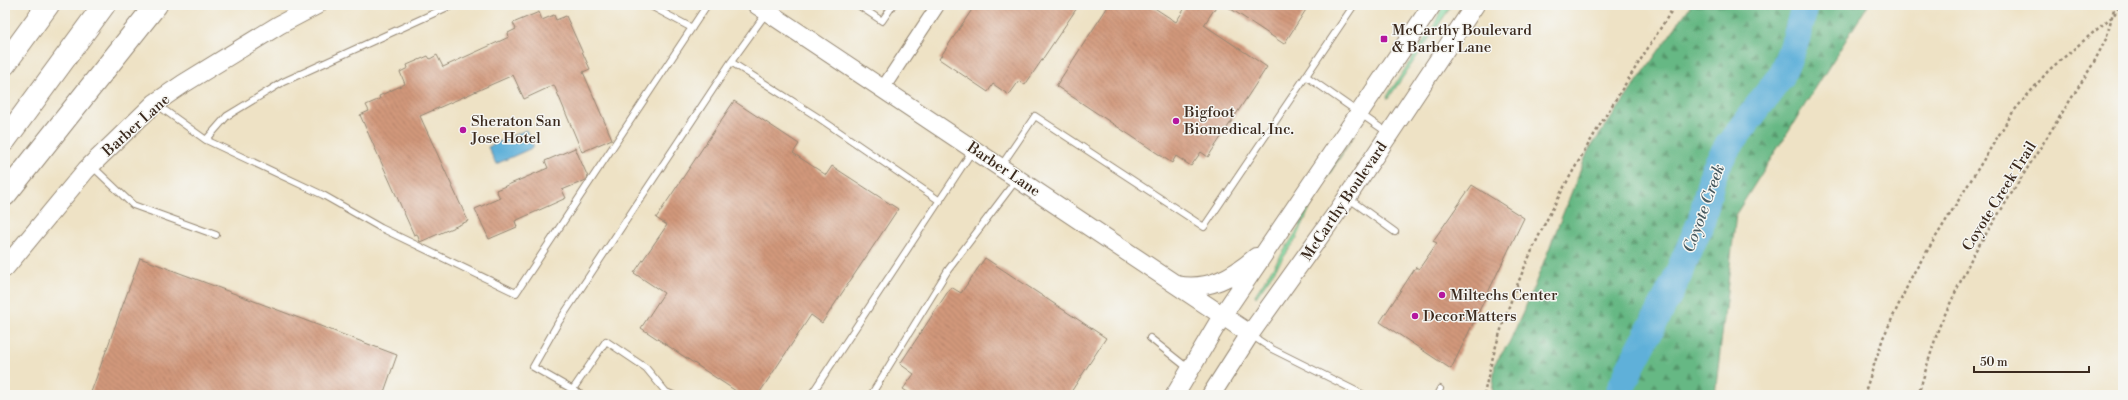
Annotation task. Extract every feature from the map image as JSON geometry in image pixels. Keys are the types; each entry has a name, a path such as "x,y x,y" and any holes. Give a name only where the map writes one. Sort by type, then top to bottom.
{"highway":[{"path":"5,64 48,5"},
{"path":"5,140 104,5"},
{"path":"5,195 156,5"},
{"path":"128,42 151,25 170,5"}],"main road":[{"name":"Barber Lane","path":"5,268 92,165 155,103 279,25 317,5"},
{"path":"1175,395 1222,316 1432,5"},
{"name":"McCarthy Boulevard","path":"1211,395 1250,334 1347,198 1475,5"},
{"name":"Barber Lane","path":"763,8 1250,334"},
{"path":"1177,285 1192,288 1215,284 1242,269 1270,244"}],"street":[{"path":"883,88 938,5"}],"lane":[{"path":"206,140 227,116 283,82 452,5"},
{"path":"649,5 692,28"},
{"path":"155,103 206,140 317,192 381,228 516,293 707,5"},
{"path":"858,5 882,21 893,5"},
{"path":"1001,167 1035,116 1204,227 1354,5"},
{"path":"582,395 570,392 533,367 558,323 731,62 763,8"},
{"path":"731,62 819,118 940,201"},
{"path":"1306,76 1390,134"},
{"path":"811,395 974,148"},
{"path":"92,165 133,205 216,235"},
{"path":"871,395 948,270 1018,178"},
{"path":"1347,198 1395,232"},
{"path":"1250,334 1272,349 1364,395"},
{"path":"1150,338 1190,370"},
{"path":"570,392 606,341 646,368 666,392 673,395"},
{"path":"1438,395 1440,389"}],"path":[{"path":"1484,395 1488,375 1513,296 1557,197 1675,5"},
{"name":"Coyote Creek Trail","path":"2114,15 2115,5"},
{"name":"Coyote Creek Trail","path":"1918,395 1939,327 1974,252 2093,64 2106,39 2114,15 2120,5"},
{"path":"1864,395 1883,338 1910,280 1967,183 2013,112 2049,70 2114,15"}],"green space":[{"path":"1443,5 1452,5 1388,99 1387,97 1391,90 1434,26"},
{"path":"1691,5 1868,5 1736,214 1715,395 1492,395 1495,363 1509,343 1529,299 1588,151"},
{"path":"1355,134 1314,198 1297,238 1256,297 1255,295 1299,228 1308,202"}],"water":[{"path":"526,130 534,147 496,164 488,147"}],"building":[{"path":"975,5 1079,5 1025,85 1019,81 1009,95 993,84 988,92 939,59"},
{"path":"1109,5 1150,5 1176,22 1187,5 1217,5 1204,25 1267,67 1208,157 1201,152 1191,166 1176,156 1172,163 1056,86"},
{"path":"1225,5 1309,5 1284,44"},
{"path":"539,12 542,20 554,15 556,20 566,16 590,69 583,72 612,139 582,152 554,85 524,99 513,75 420,116 468,221 420,242 417,234 414,235 360,115 369,111 366,105 380,99 379,96 405,84 400,72 408,68 407,65 428,56 430,59 437,55 443,67 509,37 508,33 516,29 513,23"},
{"path":"734,101 799,144 793,153 826,175 832,166 898,209 822,323 811,315 758,395 742,395 641,328 664,293 634,273 667,225 656,218"},
{"path":"575,148 588,177 586,180 562,190 566,198 515,221 517,227 489,239 475,209 500,198 496,190 548,168 545,161"},
{"name":"Miltechs Center","path":"1472,185 1524,218 1451,369 1380,322 1416,267 1419,269 1437,243 1433,241"},
{"path":"140,258 397,355 383,395 90,395"},
{"path":"985,258 1106,338 1069,395 912,395 903,389 914,374 900,364 951,287 961,293"}],"waterway":[{"name":"Coyote Creek","path":"1618,395 1630,368 1673,286 1701,222 1712,177 1718,163 1726,149 1781,76 1796,39 1805,5"}],"place":[{"name":"McCarthy Boulevard & Barber Lane","path":"1384,39"},
{"name":"Bigfoot Biomedical, Inc.","path":"1176,121"},
{"name":"Sheraton San Jose Hotel","path":"463,130"},
{"name":"Miltechs Center","path":"1442,295"},
{"name":"DecorMatters","path":"1415,316"}]}
